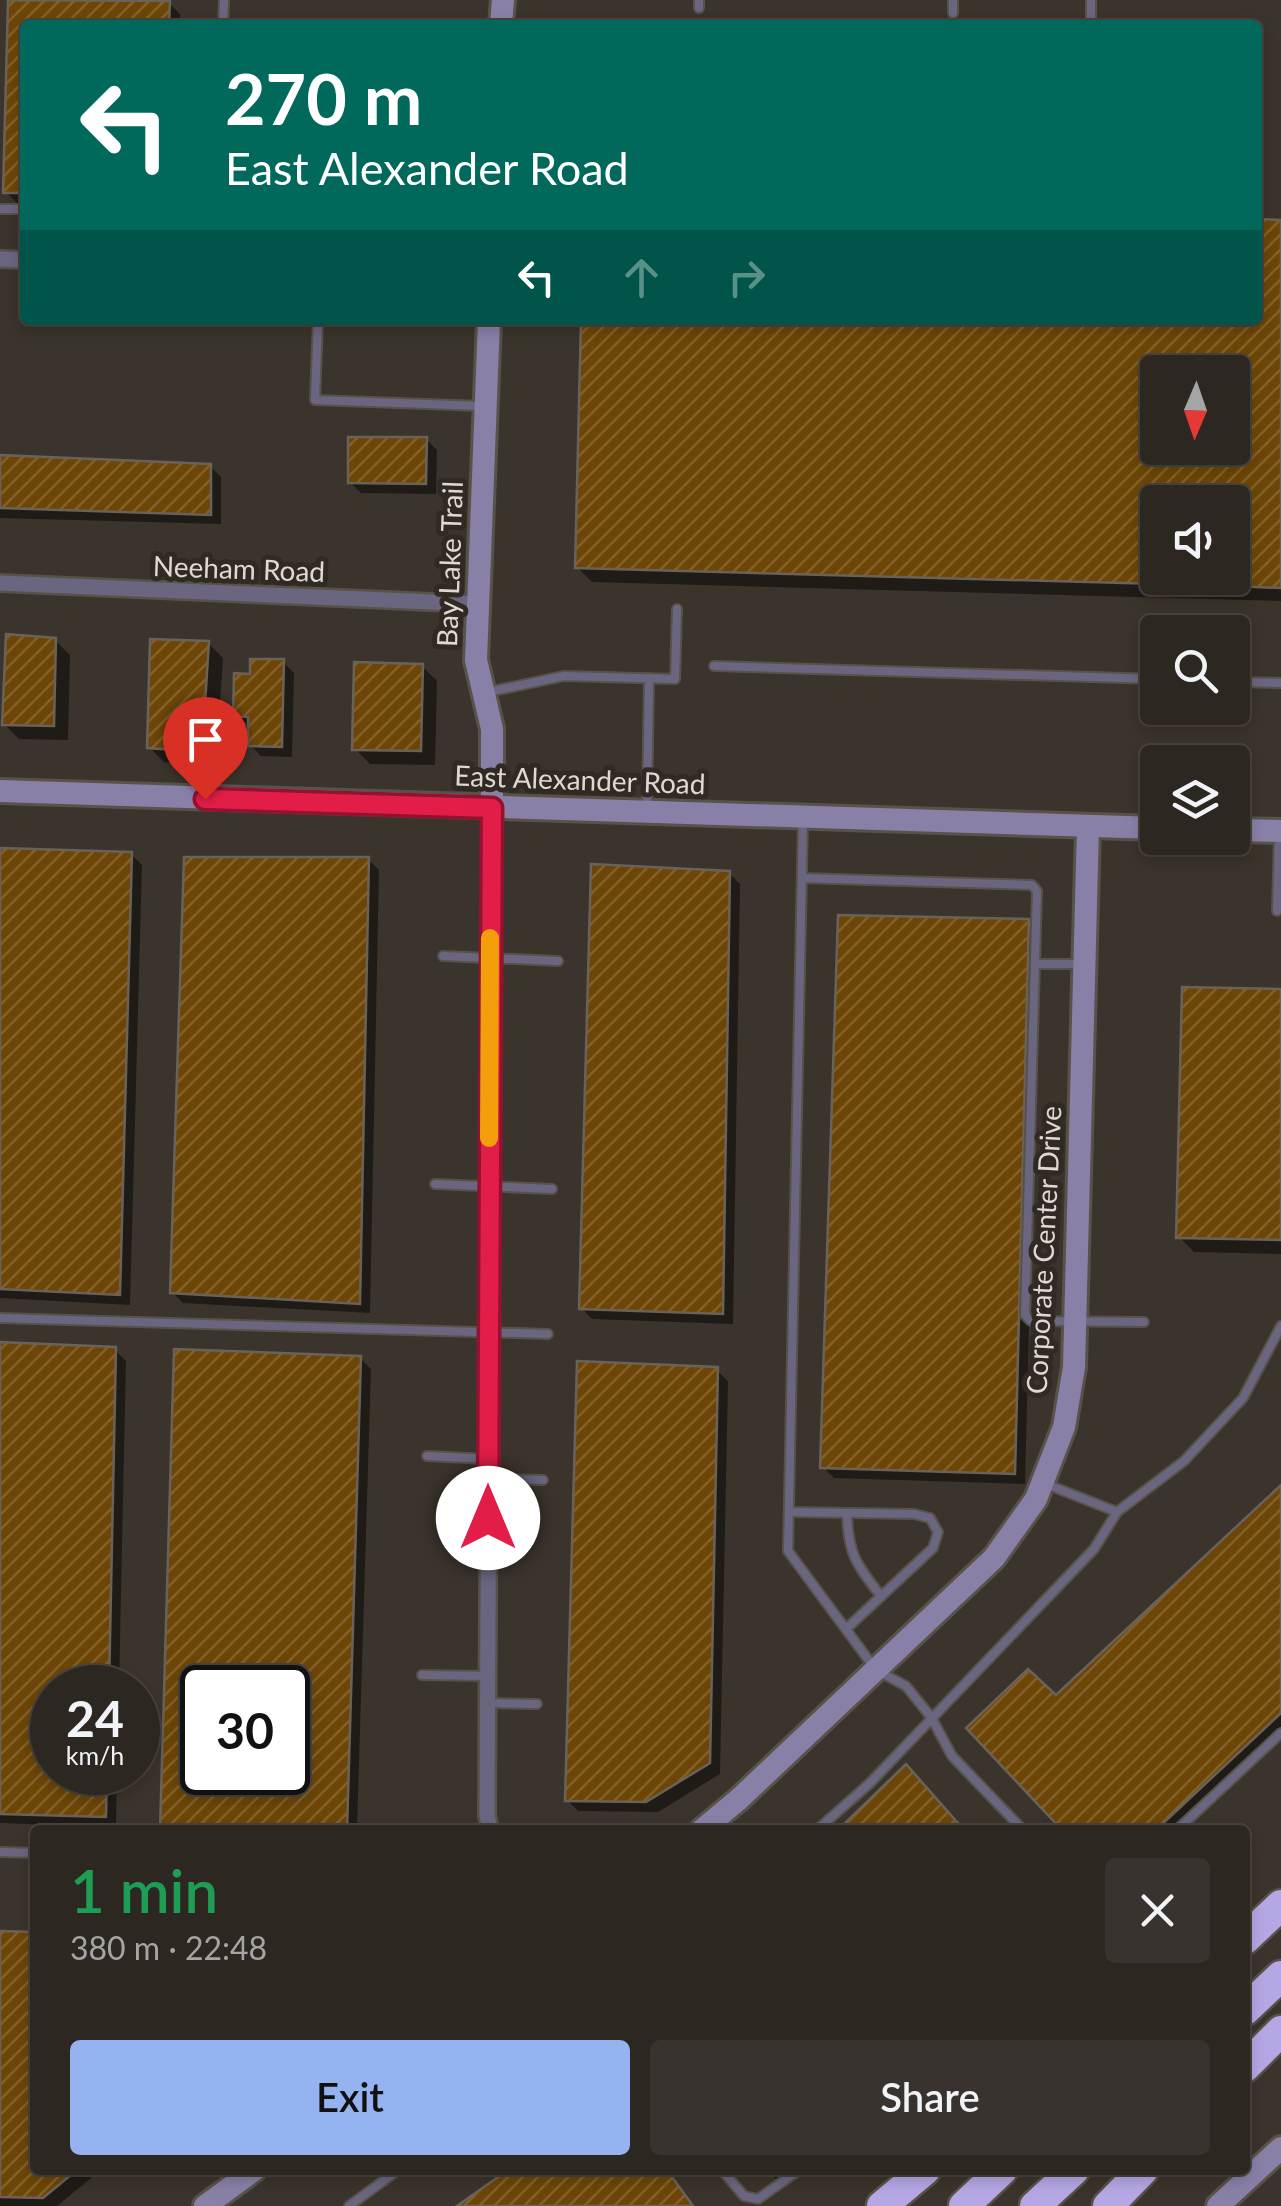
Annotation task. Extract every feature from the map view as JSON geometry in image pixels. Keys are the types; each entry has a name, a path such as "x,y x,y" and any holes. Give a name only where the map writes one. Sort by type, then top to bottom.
{"highway":[{"path":"1250,1932 1277,1909"},
{"path":"1250,2005 1281,1976"},
{"path":"1250,2063 1281,2031"},
{"path":"882,2206 919,2175"},
{"path":"964,2206 997,2175"},
{"path":"1035,2206 1069,2175"},
{"path":"1108,2206 1138,2175"}],"street":[{"name":"Bay Lake Trail","path":"489,325 476,660 492,729 492,808"},
{"name":"Neeham Road","path":"0,584 477,604"},
{"name":"East Alexander Road","path":"0,791 1140,827"},
{"path":"490,1825 487,1703 492,808"},
{"name":"Corporate Center Drive","path":"708,1825 994,1558 1036,1499 1064,1427 1074,1367 1088,826"},
{"path":"1250,830 1280,831"},
{"path":"1218,2206 1281,2148"},
{"path":"205,2206 247,2175"}],"lane":[{"path":"952,13 953,0"},
{"path":"1091,0 1091,17"},
{"path":"318,325 315,400 485,406"},
{"path":"484,693 564,676 675,679 676,609"},
{"path":"714,666 1140,679"},
{"path":"647,812 649,678"},
{"path":"1250,682 1281,683"},
{"path":"803,817 788,1552 876,1670 906,1686 931,1716 952,1756 1017,1825"},
{"path":"1277,911 1280,831"},
{"path":"802,878 1032,886 1037,891 1026,1315 1030,1321 1144,1322"},
{"path":"443,956 558,961"},
{"path":"1036,964 1085,964"},
{"path":"435,1184 552,1189"},
{"path":"0,1318 548,1334"},
{"path":"823,1825 870,1783 1094,1549 1117,1512 1184,1461 1243,1398 1281,1326"},
{"path":"427,1456 488,1460"},
{"path":"488,1479 544,1480"},
{"path":"1042,1483 1117,1512"},
{"path":"788,1512 914,1514 930,1518 938,1532 932,1548 846,1629"},
{"path":"847,1513 848,1544 881,1596"},
{"path":"422,1675 488,1676"},
{"path":"487,1703 537,1704"},
{"path":"1182,1825 1281,1733"},
{"path":"0,1852 30,1852"},
{"path":"349,2206 391,2175"},
{"path":"726,2175 744,2196 758,2199"},
{"path":"749,2206 792,2175"}],"building":[{"path":"8,0 170,1 169,20 20,20 20,193 3,193"},
{"path":"1262,219 1281,220 1281,588 1250,587 1250,485 1140,485 1140,584 575,568 581,325 1262,325"},
{"path":"348,437 427,437 426,484 348,483"},
{"path":"0,455 211,464 211,515 0,508"},
{"path":"6,634 56,638 54,726 2,725"},
{"path":"150,639 209,641 202,752 147,748"},
{"path":"250,659 284,659 282,747 248,746 248,717 233,716 234,673 250,674"},
{"path":"354,662 423,664 421,751 352,750"},
{"path":"0,848 132,852 120,1295 0,1289"},
{"path":"184,857 369,857 360,1304 170,1293"},
{"path":"591,864 730,871 723,1314 579,1309"},
{"path":"838,915 1029,919 1015,1474 820,1468"},
{"path":"1182,987 1281,989 1281,1240 1176,1238"},
{"path":"0,1342 116,1347 109,1665 30,1665 30,1795 106,1795 106,1817 0,1814"},
{"path":"174,1349 361,1356 347,1825 160,1825"},
{"path":"577,1361 718,1367 710,1763 646,1802 565,1801"},
{"path":"1281,1485 1281,1713 1161,1825 1057,1825 966,1728 1028,1669 1056,1695"},
{"path":"906,1764 960,1825 843,1825"},
{"path":"0,1931 30,1932 30,2175 71,2175 43,2198 0,2197"},
{"path":"501,2175 671,2175 693,2206 457,2206"}],"slow traffic":[{"path":"489,1138 490,938"}],"route":[{"path":"205,799 492,808 488,1518"}]}
